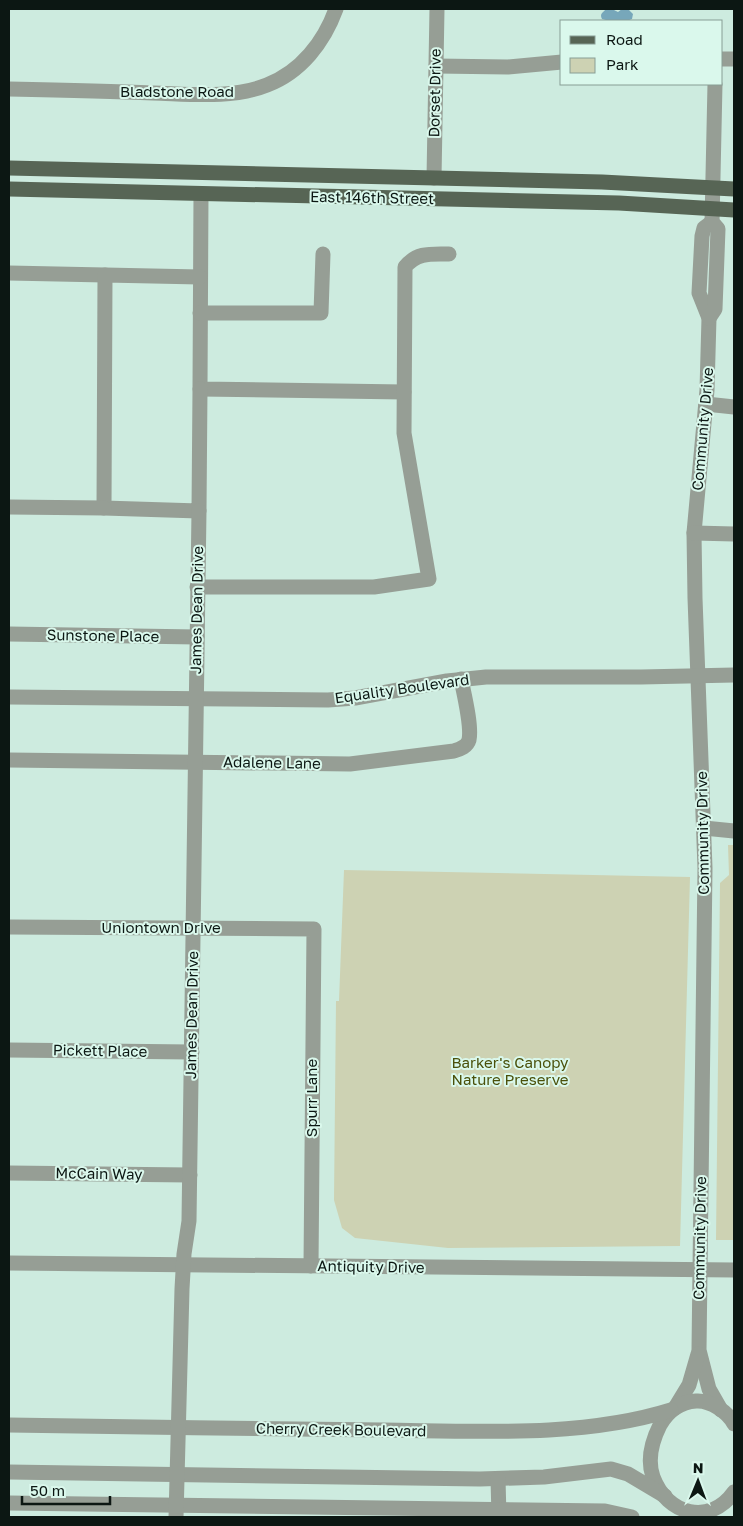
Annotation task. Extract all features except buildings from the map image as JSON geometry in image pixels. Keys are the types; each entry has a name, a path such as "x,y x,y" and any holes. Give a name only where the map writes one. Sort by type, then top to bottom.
{"main road":[{"name":"East 146th Street","path":"9,168 649,183 734,189"},
{"name":"East 146th Street","path":"9,189 619,203 712,215 734,210"}],"street":[{"name":"Bladstone Road","path":"9,89 200,94 244,92 276,81 300,65 320,41 336,9"},
{"name":"Dorset Drive","path":"434,178 437,9"},
{"path":"436,66 508,67 560,62"},
{"path":"712,215 716,85"},
{"name":"James Dean Drive","path":"177,1511 177,1428 183,1265 189,1221 190,1175 199,511 201,194"},
{"name":"Community Drive","path":"712,215 704,228 702,236 699,293 709,318 706,404 694,533 705,868 699,1350 709,1389 731,1419"},
{"path":"200,313 321,313 323,254"},
{"path":"198,587 374,587 429,578 404,433 405,267 410,260 421,254 449,254"},
{"path":"9,273 200,277"},
{"path":"104,508 105,274"},
{"path":"200,389 404,392"},
{"path":"706,404 734,407"},
{"path":"9,507 199,511"},
{"path":"694,533 734,534"},
{"name":"Sunstone Place","path":"9,634 197,637"},
{"name":"Equality Boulevard","path":"9,697 328,700 355,698 486,677 641,677 734,674"},
{"name":"Adalene Lane","path":"9,760 350,764 430,755 463,748 469,741 469,728 461,680"},
{"path":"704,828 734,831"},
{"name":"Uniontown Drive","path":"9,927 314,929"},
{"name":"Spurr Lane","path":"311,1266 314,929"},
{"name":"Pickett Place","path":"9,1050 192,1052"},
{"name":"McCain Way","path":"9,1173 190,1175"},
{"name":"Antiquity Drive","path":"9,1263 734,1270"},
{"name":"Community Drive","path":"699,1350 689,1385 655,1435 651,1453 653,1476 661,1492 679,1513 705,1514 723,1508 734,1492"},
{"name":"Community Drive","path":"673,1409 689,1402 702,1401 713,1405 731,1419"},
{"name":"Cherry Creek Boulevard","path":"9,1425 529,1430 605,1424 644,1417 673,1409"},
{"path":"9,1472 498,1479 544,1477 611,1469 625,1472 665,1496"},
{"path":"498,1479 499,1513"},
{"path":"9,1503 177,1511 499,1513 605,1511 632,1517"}],"green space":[{"path":"728,845 734,845 734,1240 716,1240 720,883 729,875"},
{"name":"Barker's Canopy Nature Preserve","path":"344,870 690,877 680,1246 448,1248 355,1238 342,1228 334,1200 336,1001 339,1001"}],"water":[{"path":"606,9 618,12 622,9 628,9 633,14 632,19 628,20 606,20 602,19 601,14"}]}
